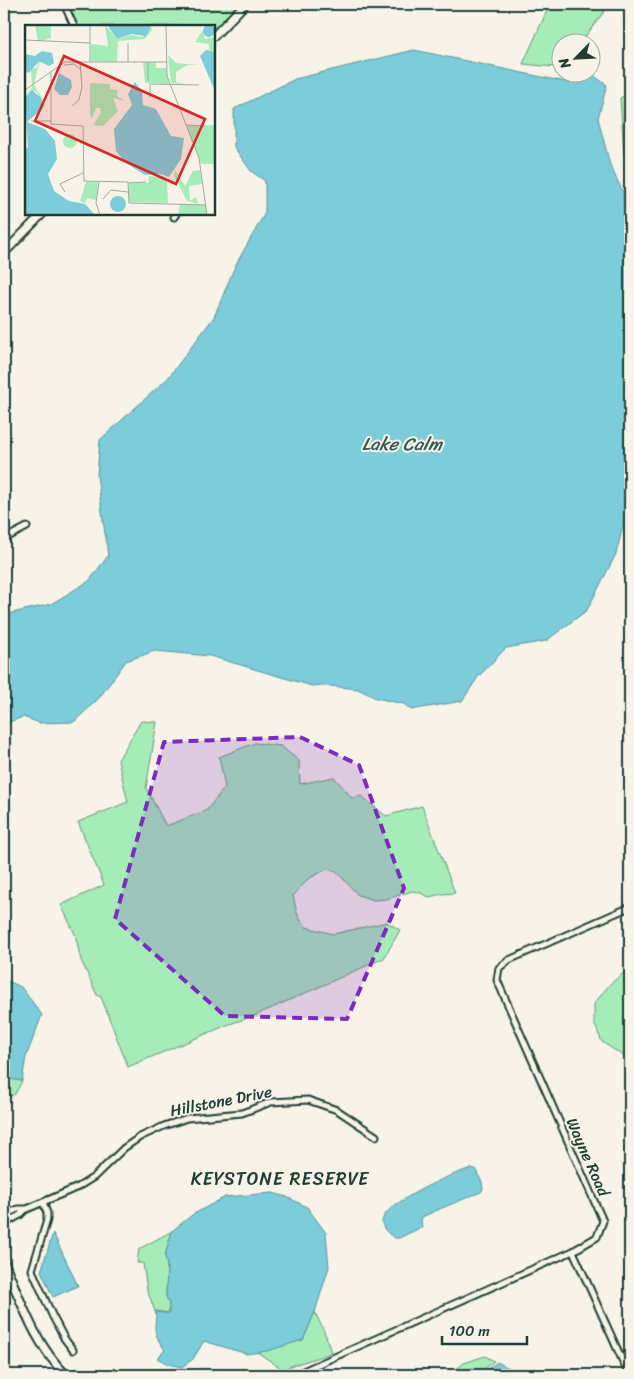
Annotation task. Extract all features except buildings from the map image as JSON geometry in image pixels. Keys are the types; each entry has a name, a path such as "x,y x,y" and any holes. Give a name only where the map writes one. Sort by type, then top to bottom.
{"main road":[{"path":"215,35 245,4"},
{"path":"4,253 41,215"},
{"path":"4,1262 39,1340 54,1362 66,1375"}],"street":[{"path":"64,4 74,25"},
{"path":"4,539 27,527"},
{"name":"Wayne Road","path":"294,1375 573,1251 597,1237 603,1221 497,980 499,968 509,960 630,907"},
{"name":"Hillstone Drive","path":"4,1224 27,1209 78,1187 94,1177 124,1148 140,1137 188,1118 242,1113 271,1102 308,1100 337,1110 376,1136"},
{"path":"43,1202 47,1216 32,1270 52,1315 73,1350"},
{"name":"Hillstone Drive","path":"4,1215 27,1209"},
{"path":"10,1212 13,1219"},
{"path":"573,1251 629,1375"}],"highlighted area":[{"path":"300,737 359,765 404,888 347,1019 225,1016 115,919 164,742"}],"green space":[{"path":"62,4 240,4 215,29 215,25 71,25"},
{"path":"550,4 610,4 589,32 552,32 552,67 523,64"},
{"path":"630,93 630,165 624,154 620,98"},
{"path":"141,721 157,722 146,788 166,826 207,810 225,787 219,757 255,743 281,746 299,761 300,784 334,777 352,798 361,796 386,816 422,806 455,893 429,897 412,891 387,899 374,900 358,895 336,871 327,869 308,879 293,896 297,913 306,927 333,934 387,922 400,930 384,958 256,1015 227,1025 128,1067 101,997 97,995 81,960 75,934 61,905 104,885 78,822 128,802 118,760"},
{"path":"630,968 630,1060 602,1042 594,1023 594,1004 610,984"},
{"path":"4,1078 22,1081 15,1094 4,1099"},
{"path":"172,1231 165,1256 167,1266 166,1296 169,1304 169,1313 155,1311 147,1290 143,1263 137,1263 139,1249"},
{"path":"315,1312 326,1336 331,1353 282,1369 257,1352 303,1340"},
{"path":"485,1356 494,1361 483,1370 469,1375 449,1375 464,1363"}],"water":[{"name":"Lake Calm","path":"414,50 552,79 552,82 602,81 607,85 598,118 610,165 630,207 630,511 625,518 616,554 587,610 546,641 506,648 478,677 462,701 411,710 404,704 376,698 358,689 321,685 312,686 210,656 155,651 126,661 99,698 74,722 40,723 23,717 4,724 4,621 8,614 51,604 89,581 108,556 97,475 100,440 168,378 214,317 235,266 265,213 265,181 251,171 234,147 234,109 295,79"},
{"path":"8,981 21,987 42,1015 26,1057 22,1081 4,1078 4,983"},
{"path":"471,1168 475,1169 482,1182 483,1189 481,1192 422,1217 422,1227 399,1238 395,1238 386,1231 383,1219 391,1208 425,1187"},
{"path":"273,1193 287,1197 307,1207 326,1233 329,1267 315,1312 303,1340 267,1351 247,1354 204,1341 193,1359 182,1367 168,1364 157,1358 165,1350 156,1333 155,1311 169,1313 169,1304 166,1296 167,1266 165,1256 172,1231 192,1215 225,1197"},
{"path":"53,1233 78,1286 53,1297 41,1271"},
{"path":"497,1362 509,1368 540,1375 480,1375"}],"district":[{"name":"KEYSTONE RESERVE","path":"280,1179"}]}
